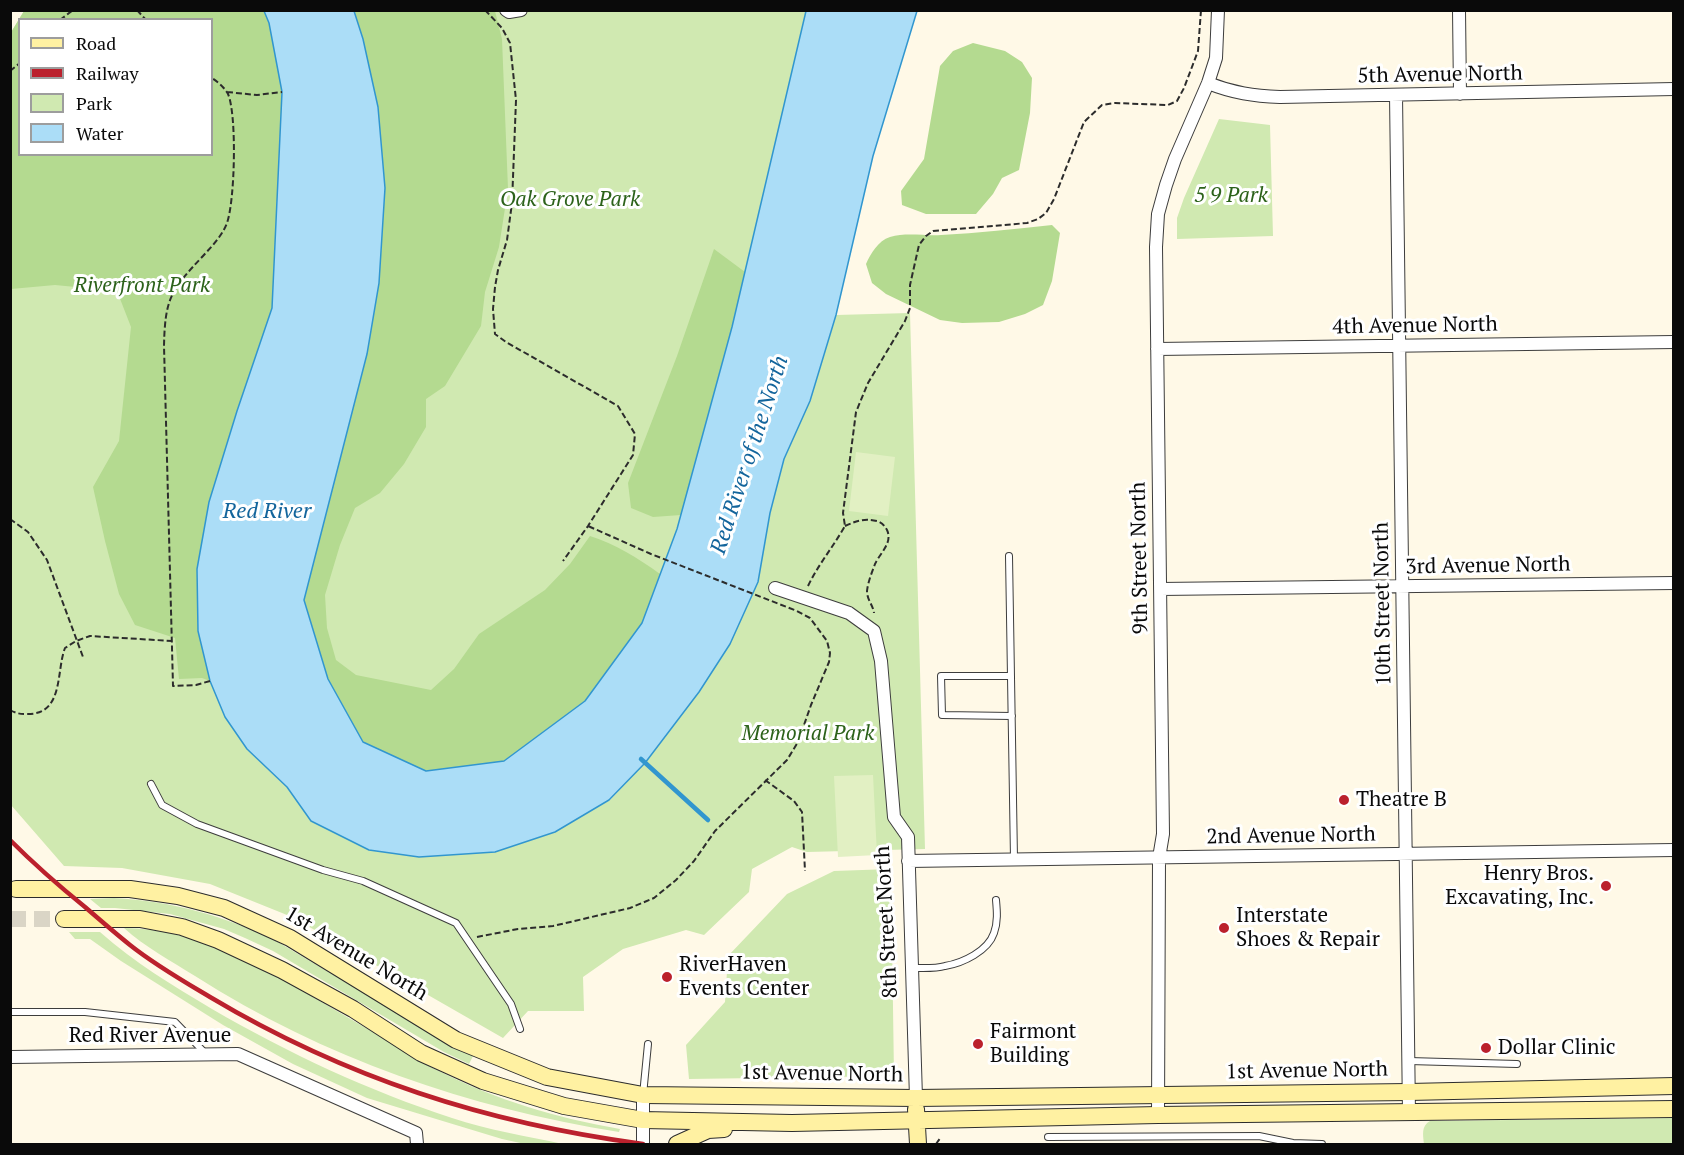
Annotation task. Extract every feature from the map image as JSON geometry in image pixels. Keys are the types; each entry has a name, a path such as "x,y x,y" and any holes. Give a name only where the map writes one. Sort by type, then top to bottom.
{"main road":[{"name":"1st Avenue North","path":"16,889 130,889 177,896 224,908 290,938 456,1040 547,1077 643,1095 916,1098 1674,1086"},
{"name":"1st Avenue North","path":"64,918 140,919 182,927 218,940 282,970 353,1009 421,1053 483,1081 564,1106 643,1120 792,1123 1158,1115 1674,1109"},
{"name":"8th Street North","path":"916,1098 918,1144"},
{"path":"677,1144 708,1130 792,1123"}],"street":[{"name":"9th Street North","path":"1158,1115 1159,858 1163,834 1156,247 1158,214 1174,159 1208,83 1216,57 1218,10"},
{"path":"1459,10 1460,94"},
{"name":"5th Avenue North","path":"1208,83 1229,92 1280,97 1674,89"},
{"name":"10th Street North","path":"1395,95 1409,1113"},
{"name":"4th Avenue North","path":"1157,349 1674,342"},
{"name":"3rd Avenue North","path":"1160,590 1674,583"},
{"path":"775,588 849,613 874,631"},
{"name":"8th Street North","path":"874,631 881,661 894,817 908,837 916,1098"},
{"name":"2nd Avenue North","path":"909,861 1674,850"},
{"name":"Red River Avenue","path":"10,1057 238,1054 416,1139"},
{"path":"643,1095 643,1144"}],"lane":[{"path":"1009,556 1014,860"},
{"path":"1011,675 941,676 942,715 1012,716"},
{"path":"151,784 162,805 197,824 323,870 363,881 456,923 511,1004 520,1029"},
{"path":"912,968 945,966 966,960 984,948 994,935 997,918 996,900"},
{"path":"10,1012 85,1011 175,1022 206,1054"},
{"path":"643,1095 648,1044"},
{"path":"1408,1060 1517,1064"},
{"path":"1047,1137 1259,1136 1293,1143 1322,1144"}],"path":[{"path":"485,10 502,28 510,43 516,99 512,203 507,240 495,287 495,334 618,406 635,434 633,455 588,526 562,561"},
{"path":"845,526 843,513 856,412 868,383 908,314 910,285 919,245 933,231 1027,223 1046,213 1054,199 1084,122 1091,113 1102,105 1115,103 1168,105 1177,101 1198,51 1200,10"},
{"path":"210,681 196,686 173,686 164,321 172,293 181,279 218,240 227,223 231,206 234,174 231,104 227,92 213,79"},
{"path":"227,92 257,95 282,93"},
{"path":"10,519 28,532 46,560 83,657"},
{"path":"797,611 816,570 845,526 857,520 870,519 882,523 888,531 889,542 876,562 867,592 868,600 874,609 874,631"},
{"path":"467,939 534,927 553,926 630,908 654,898 676,880 694,861 715,831 787,760 798,742 829,662 830,653 827,641 810,618 588,526"},
{"path":"10,710 17,714 36,714 49,707 56,696 59,667 65,648 76,640 90,636 172,641"},
{"path":"765,780 794,801 802,812 805,871"},
{"path":"936,1144 941,1137"}],"green space":[{"path":"24,11 264,11 237,411 209,502 197,569 198,631 210,681 225,717 247,749 287,787 311,821 555,832 610,800 645,763 699,692 730,644 758,582 770,513 784,459 810,401 836,315 910,313 925,849 807,852 792,847 752,869 749,892 704,935 686,930 623,949 583,977 584,1011 528,1011 503,1038 292,917 210,884 122,868 64,866 11,805 10,34 18,21 18,156 213,156 213,18 20,18"},
{"name":"Riverfront Park","path":"24,11 264,11 269,23 282,92 272,308 209,502 197,569 198,631 210,681 202,678 179,679 175,638 135,625 119,594 105,541 93,487 119,441 131,327 117,291 55,285 11,289 10,34 18,21 18,156 213,156 213,18 20,18"},
{"name":"Oak Grove Park","path":"354,11 806,11 732,327 677,529 642,623 363,742 304,600 378,107"},
{"path":"354,11 495,11 502,39 508,189 499,247 485,292 481,326 445,386 426,399 426,427 404,464 380,493 355,508 340,545 325,595 327,628 336,660 356,675 431,690 454,669 479,634 545,590 570,564 590,536 626,552 660,574 642,623 585,701 504,761 426,771 363,742 328,679 304,600 367,354 379,282 385,188 378,107 363,39"},
{"path":"973,43 1005,51 1022,62 1032,78 1030,113 1019,170 1002,178 993,194 976,214 926,214 902,205 901,191 924,159 940,66 953,51"},
{"name":"5 9 Park","path":"1219,119 1270,125 1273,236 1177,239 1177,218 1184,198"},
{"path":"1052,225 1060,233 1052,281 1043,305 1025,314 999,322 962,323 940,320 886,294 872,283 866,264 878,244 890,237 909,234 935,235 996,231"},
{"path":"714,249 745,272 681,515 653,517 631,508 628,483 677,356"},
{"path":"856,452 895,457 888,516 849,511"},
{"path":"873,775 877,855 838,857 834,776"},
{"path":"891,869 894,1076 689,1079 686,1045 725,1002 728,956 787,894 834,871"},
{"path":"114,898 178,906 219,917 258,933 278,942 473,1056 469,1064 444,1052 273,951 224,929 170,914 101,908 90,899"},
{"path":"124,928 175,934 223,950 291,984 429,1066 482,1091 527,1107 620,1129 619,1132 563,1122 453,1094 346,1055 294,1032 244,1005 158,954"},
{"path":"69,932 100,932 140,964 212,1009 299,1056 390,1096 466,1122 563,1144 525,1144 502,1139 367,1098 293,1064 223,1025 90,939 75,939"},
{"path":"1673,1118 1673,1144 1424,1144 1423,1137 1424,1128 1430,1121"}],"water":[{"name":"Red River","path":"264,11 354,11 363,39 378,107 385,188 379,283 367,354 304,600 328,679 363,742 426,771 504,761 585,701 642,623 677,529 732,327 806,11 917,11 873,156 836,315 810,401 784,459 770,513 758,582 730,644 699,692 645,763 609,800 555,832 495,852 419,857 369,850 311,821 287,787 247,749 225,717 210,681 198,631 197,569 209,502 272,308 282,92 269,23"}],"waterway":[{"path":"641,759 708,820"}],"tunnel":[{"path":"10,919 64,919"}],"railway":[{"path":"10,840 56,883 149,959 261,1026 313,1051 365,1074 473,1110 528,1124 643,1144"}],"place":[{"name":"Theatre B","path":"1344,800"},
{"name":"Henry Bros. Excavating, Inc.","path":"1606,886"},
{"name":"Interstate Shoes & Repair","path":"1224,928"},
{"name":"RiverHaven Events Center","path":"667,977"},
{"name":"Fairmont Building","path":"978,1044"},
{"name":"Dollar Clinic","path":"1486,1048"}],"water label":[{"name":"Red River of the North","path":"750,455"}],"park label":[{"name":"Memorial Park","path":"808,734"}]}
